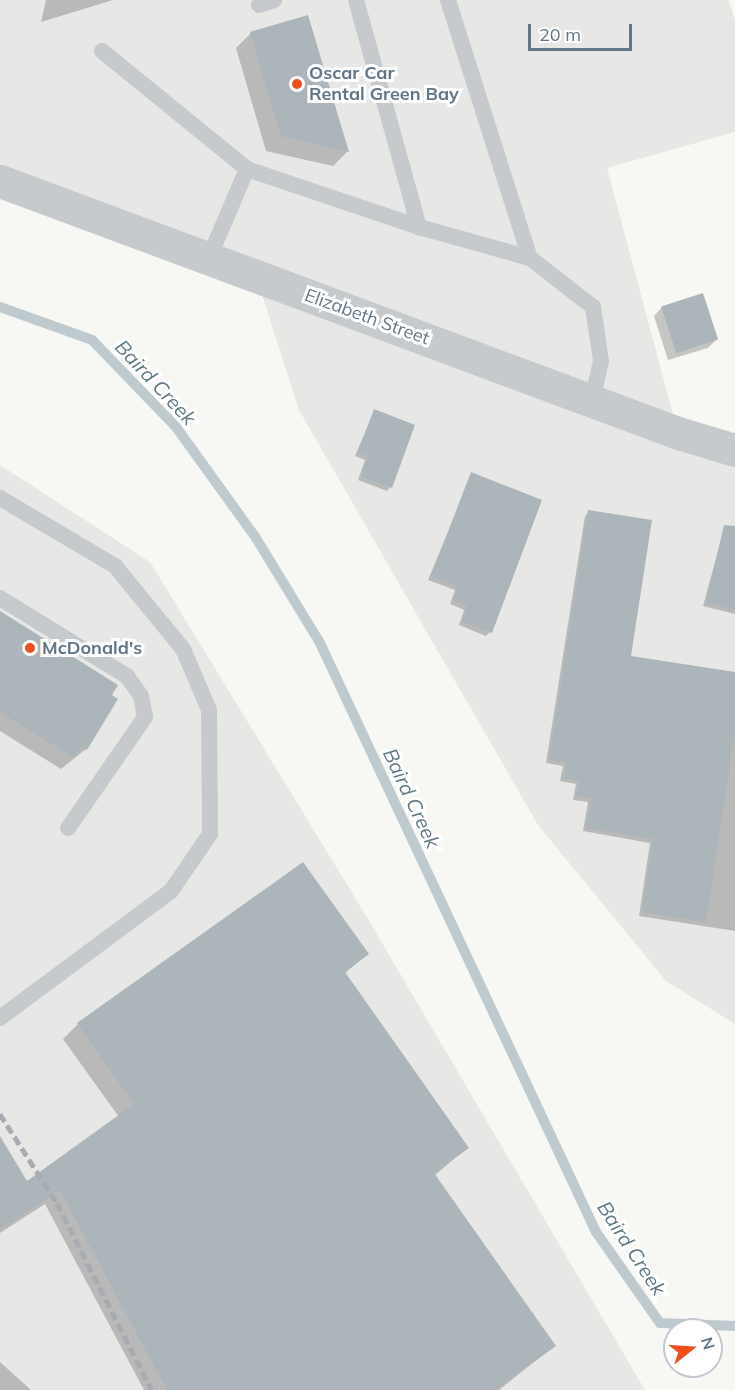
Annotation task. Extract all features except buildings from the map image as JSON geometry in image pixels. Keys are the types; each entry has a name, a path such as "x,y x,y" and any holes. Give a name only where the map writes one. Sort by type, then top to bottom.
{"street":[{"name":"Elizabeth Street","path":"0,181 592,401 735,450"}],"lane":[{"path":"356,0 419,226"},
{"path":"448,0 530,258"},
{"path":"102,51 247,169 419,226 530,258 593,307 601,361 592,401"},
{"path":"209,258 247,169"},
{"path":"0,498 115,566 183,649 209,710 210,834 171,891 0,1018"},
{"path":"0,598 127,676 141,696 146,717 68,828"}],"shaded area":[{"path":"0,0 729,0 735,21 735,132 607,168 678,433 735,450 735,1024 666,981 538,825 299,410 256,276 0,181"},
{"path":"0,465 150,562 365,914 645,1390 0,1390"}],"waterway":[{"name":"Baird Creek","path":"0,307 92,340 176,427 256,538 320,643 596,1232 660,1323 735,1326"}],"railway":[{"path":"0,1114 57,1203 152,1390"}],"place":[{"name":"Oscar Car Rental Green Bay","path":"297,84"},
{"name":"McDonald's","path":"30,648"}]}
